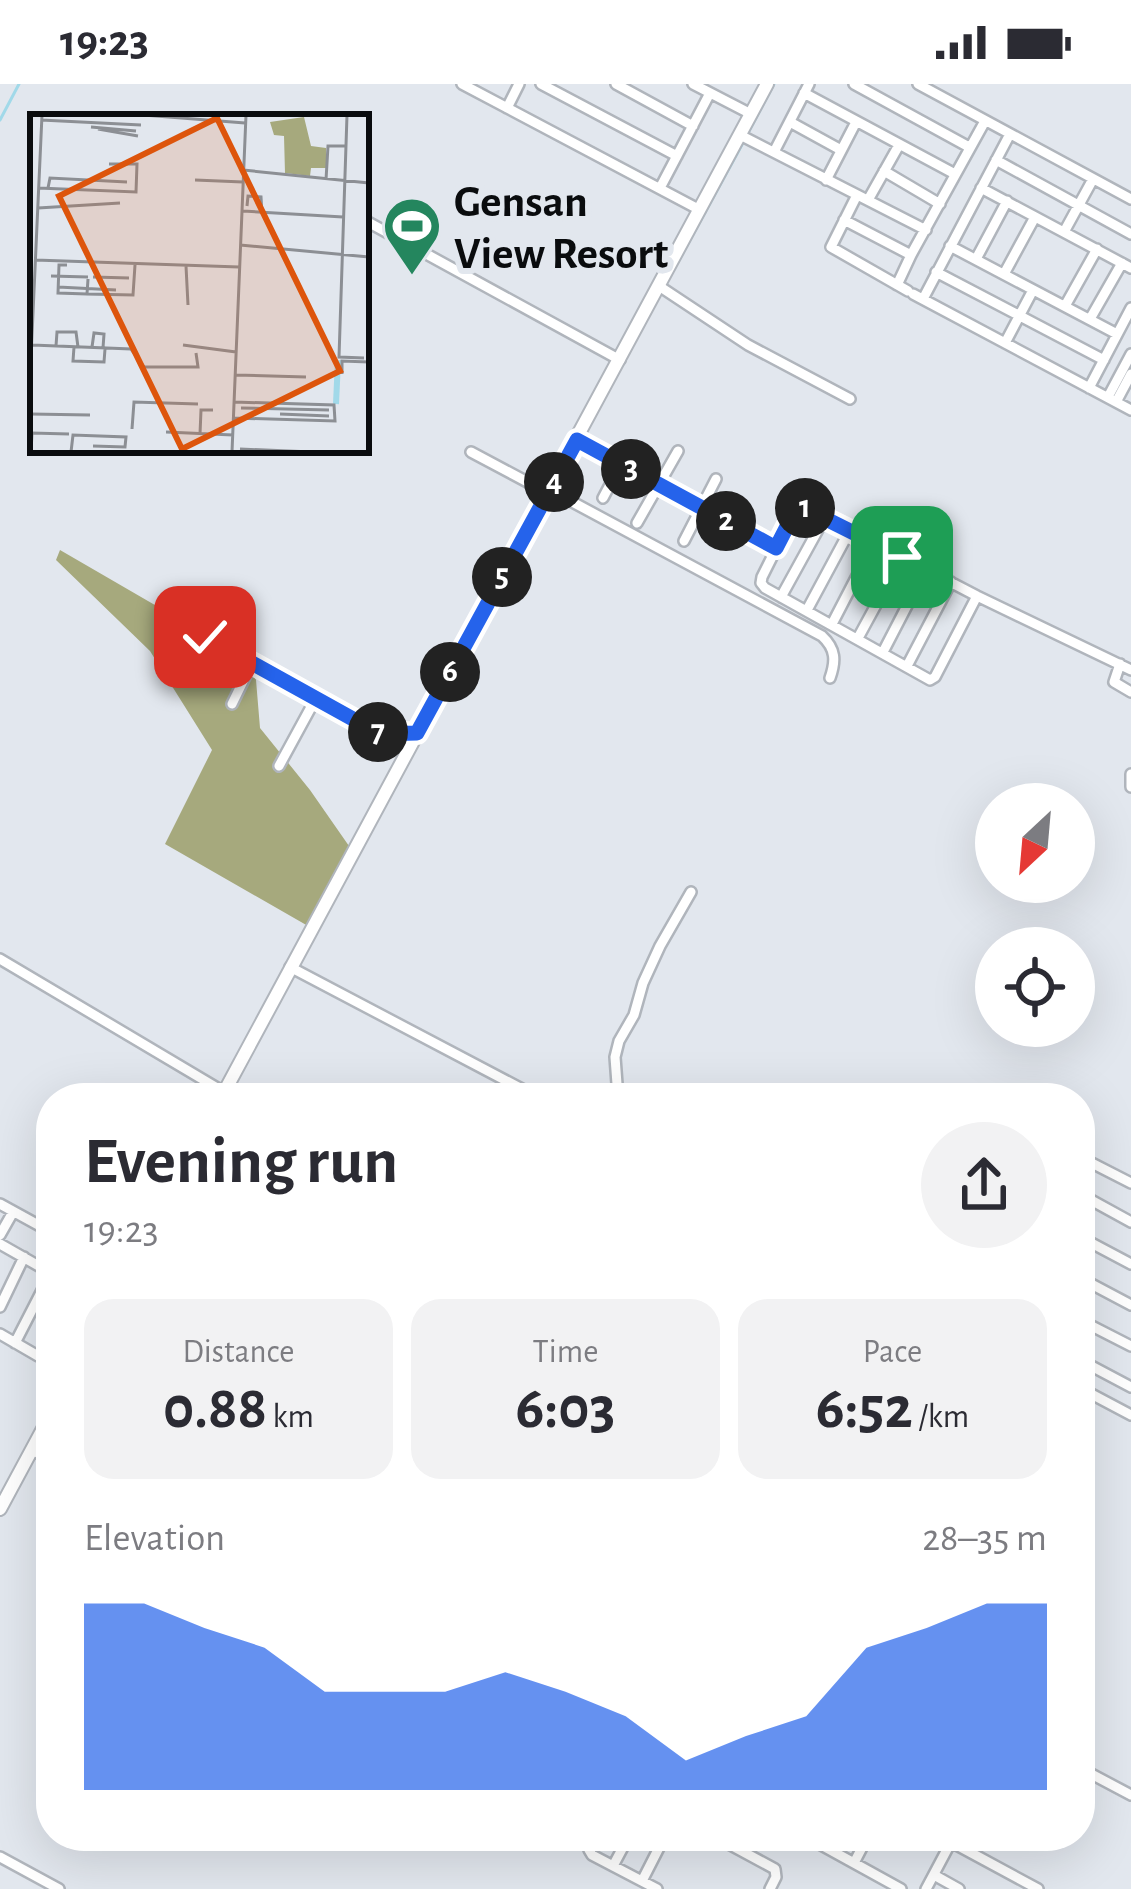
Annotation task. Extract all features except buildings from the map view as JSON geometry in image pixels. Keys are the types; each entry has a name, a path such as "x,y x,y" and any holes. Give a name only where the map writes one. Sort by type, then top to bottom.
{"main road":[{"path":"228,1083 579,441 767,84"},
{"path":"0,1509 36,1442"}],"street":[{"path":"462,84 700,210"},
{"path":"507,107 520,84"},
{"path":"541,84 677,156"},
{"path":"616,84 693,125"},
{"path":"693,84 751,114"},
{"path":"854,84 969,148"},
{"path":"918,84 1131,200"},
{"path":"774,152 807,88 856,122 955,174"},
{"path":"660,188 710,93"},
{"path":"897,285 985,121"},
{"path":"790,122 841,150"},
{"path":"826,180 856,122"},
{"path":"914,295 936,272 1010,134"},
{"path":"740,135 926,230"},
{"path":"899,145 844,220 831,247 1131,410"},
{"path":"996,160 1131,234"},
{"path":"884,171 940,204"},
{"path":"1064,232 1093,179"},
{"path":"982,188 1126,265 1090,320"},
{"path":"976,260 1007,201"},
{"path":"1004,274 1035,217"},
{"path":"844,220 911,255"},
{"path":"369,223 620,360"},
{"path":"950,246 1118,334"},
{"path":"1065,306 1096,249"},
{"path":"936,272 1104,360"},
{"path":"659,286 748,345 850,399"},
{"path":"1005,343 1033,290"},
{"path":"1089,388 1131,308"},
{"path":"1112,400 1131,353"},
{"path":"1112,400 1131,374"},
{"path":"579,441 776,548"},
{"path":"637,523 677,451"},
{"path":"471,452 822,637 835,658 830,678"},
{"path":"603,498 621,464"},
{"path":"683,541 716,479"},
{"path":"977,596 932,680 761,583 797,510 808,508 1126,667 1114,682 1131,692"},
{"path":"782,597 825,517"},
{"path":"807,610 850,530"},
{"path":"832,624 874,543"},
{"path":"858,638 902,557"},
{"path":"883,652 926,569"},
{"path":"907,666 951,582"},
{"path":"205,637 380,734 417,733"},
{"path":"232,704 253,663"},
{"path":"279,766 316,698"},
{"path":"1131,774 1131,787"},
{"path":"617,1083 616,1050 660,946 691,892"},
{"path":"0,958 203,1083"},
{"path":"290,967 510,1083"},
{"path":"1095,1164 1131,1183"},
{"path":"1095,1203 1131,1222"},
{"path":"0,1204 36,1224"},
{"path":"13,1212 0,1239 36,1264"},
{"path":"1095,1245 1131,1264"},
{"path":"0,1307 24,1257"},
{"path":"1095,1286 1131,1305"},
{"path":"15,1343 36,1302"},
{"path":"1095,1328 1131,1346"},
{"path":"0,1334 36,1355"},
{"path":"1095,1368 1130,1386"},
{"path":"1095,1396 1131,1415"},
{"path":"32,1450 36,1452"},
{"path":"1095,1776 1131,1795"},
{"path":"589,1851 657,1889"},
{"path":"613,1866 621,1851"},
{"path":"642,1881 657,1851"},
{"path":"742,1851 775,1869 770,1889"},
{"path":"832,1851 902,1889"},
{"path":"854,1863 860,1851"},
{"path":"926,1889 946,1851"},
{"path":"967,1851 1037,1889"},
{"path":"0,1857 51,1887"},
{"path":"934,1875 959,1889"}],"green space":[{"path":"60,550 248,659 256,680 260,728 349,846 308,926 165,844 212,750 150,651 56,560"}],"waterway":[{"path":"0,120 19,84"},
{"path":"748,133 774,84"},
{"path":"678,262 744,141"}],"place":[{"name":"Gensan View Resort","path":"412,277"}],"route":[{"path":"205,637 380,734 417,733 577,440 776,548 794,513 808,508 902,557"}]}
